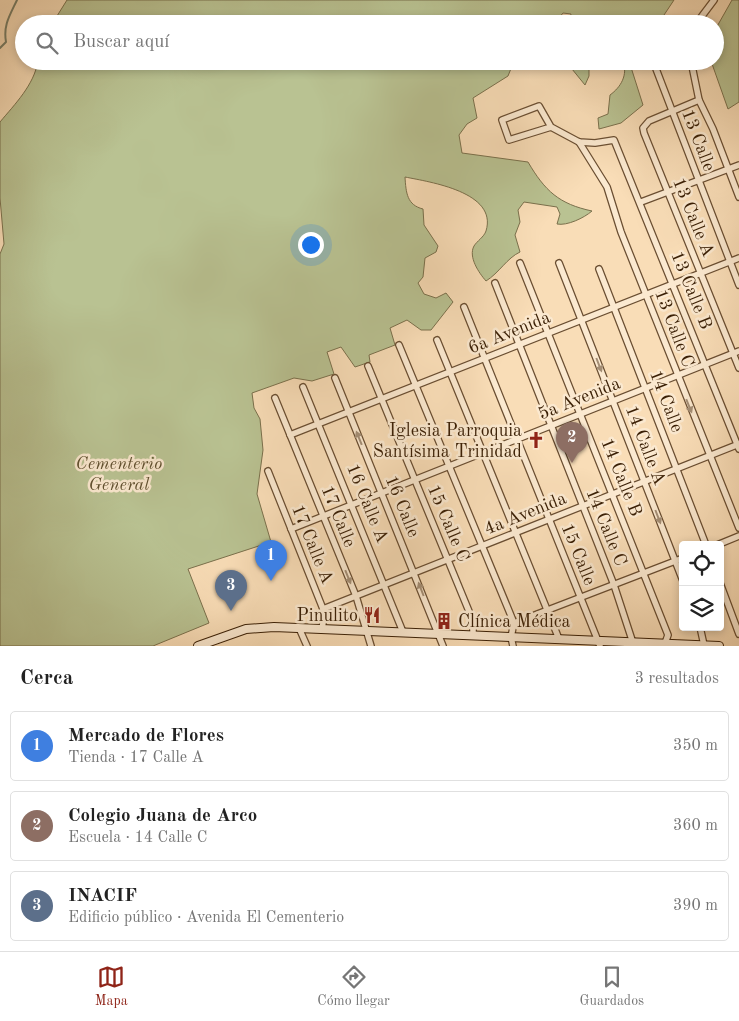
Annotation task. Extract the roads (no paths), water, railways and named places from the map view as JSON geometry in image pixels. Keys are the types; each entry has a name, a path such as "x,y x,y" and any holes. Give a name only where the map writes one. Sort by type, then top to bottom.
{"main road":[{"path":"198,646 246,629 299,628 559,639 600,644 634,643 719,646"}],"street":[{"path":"703,15 714,0"},
{"name":"13 Calle","path":"656,70 739,285"},
{"path":"693,70 699,100 739,197"},
{"path":"672,111 699,100"},
{"path":"551,127 510,140 503,119 536,106 541,107 551,127 579,142"},
{"name":"13 Calle A","path":"672,111 649,121 643,128 644,133 701,273 736,352 739,368"},
{"name":"13 Calle B","path":"579,142 595,143 612,140 615,142 641,202 738,446"},
{"name":"13 Calle C","path":"579,142 607,187 620,232 739,528"},
{"path":"641,202 739,165"},
{"name":"6a Avenida","path":"290,435 739,258"},
{"name":"14 Calle B","path":"520,263 645,573 668,635 664,645"},
{"name":"14 Calle A","path":"559,263 679,572"},
{"name":"14 Calle","path":"599,268 704,541"},
{"name":"14 Calle C","path":"495,283 614,585 634,643"},
{"name":"15 Calle","path":"464,306 600,644"},
{"path":"437,340 559,639"},
{"path":"399,345 514,623 511,637 513,646"},
{"name":"5a Avenida","path":"291,528 736,352"},
{"name":"15 Calle C","path":"368,366 473,621 473,636"},
{"name":"16 Calle","path":"335,378 443,646"},
{"name":"16 Calle A","path":"303,387 403,632"},
{"name":"17 Calle","path":"275,398 356,596 371,646"},
{"name":"4a Avenida","path":"323,609 677,468 738,446"},
{"name":"17 Calle A","path":"268,471 323,609 322,629"},
{"path":"724,542 739,536"},
{"path":"514,623 679,560"},
{"path":"721,586 739,634"},
{"path":"299,628 307,646"},
{"path":"701,631 704,645"}],"waterway":[{"path":"0,48 6,42 6,25 17,0"}],"place":[{"name":"Iglesia Parroquia Santísima Trinidad","path":"536,440"},
{"name":"Colegio Juana de Arco","path":"572,463"},
{"name":"Mercado de Flores","path":"271,581"},
{"name":"INACIF","path":"231,611"},
{"name":"Pinulito","path":"372,615"},
{"name":"Clínica Médica","path":"444,621"}],"park label":[{"name":"Cementerio General","path":"119,473"}]}
